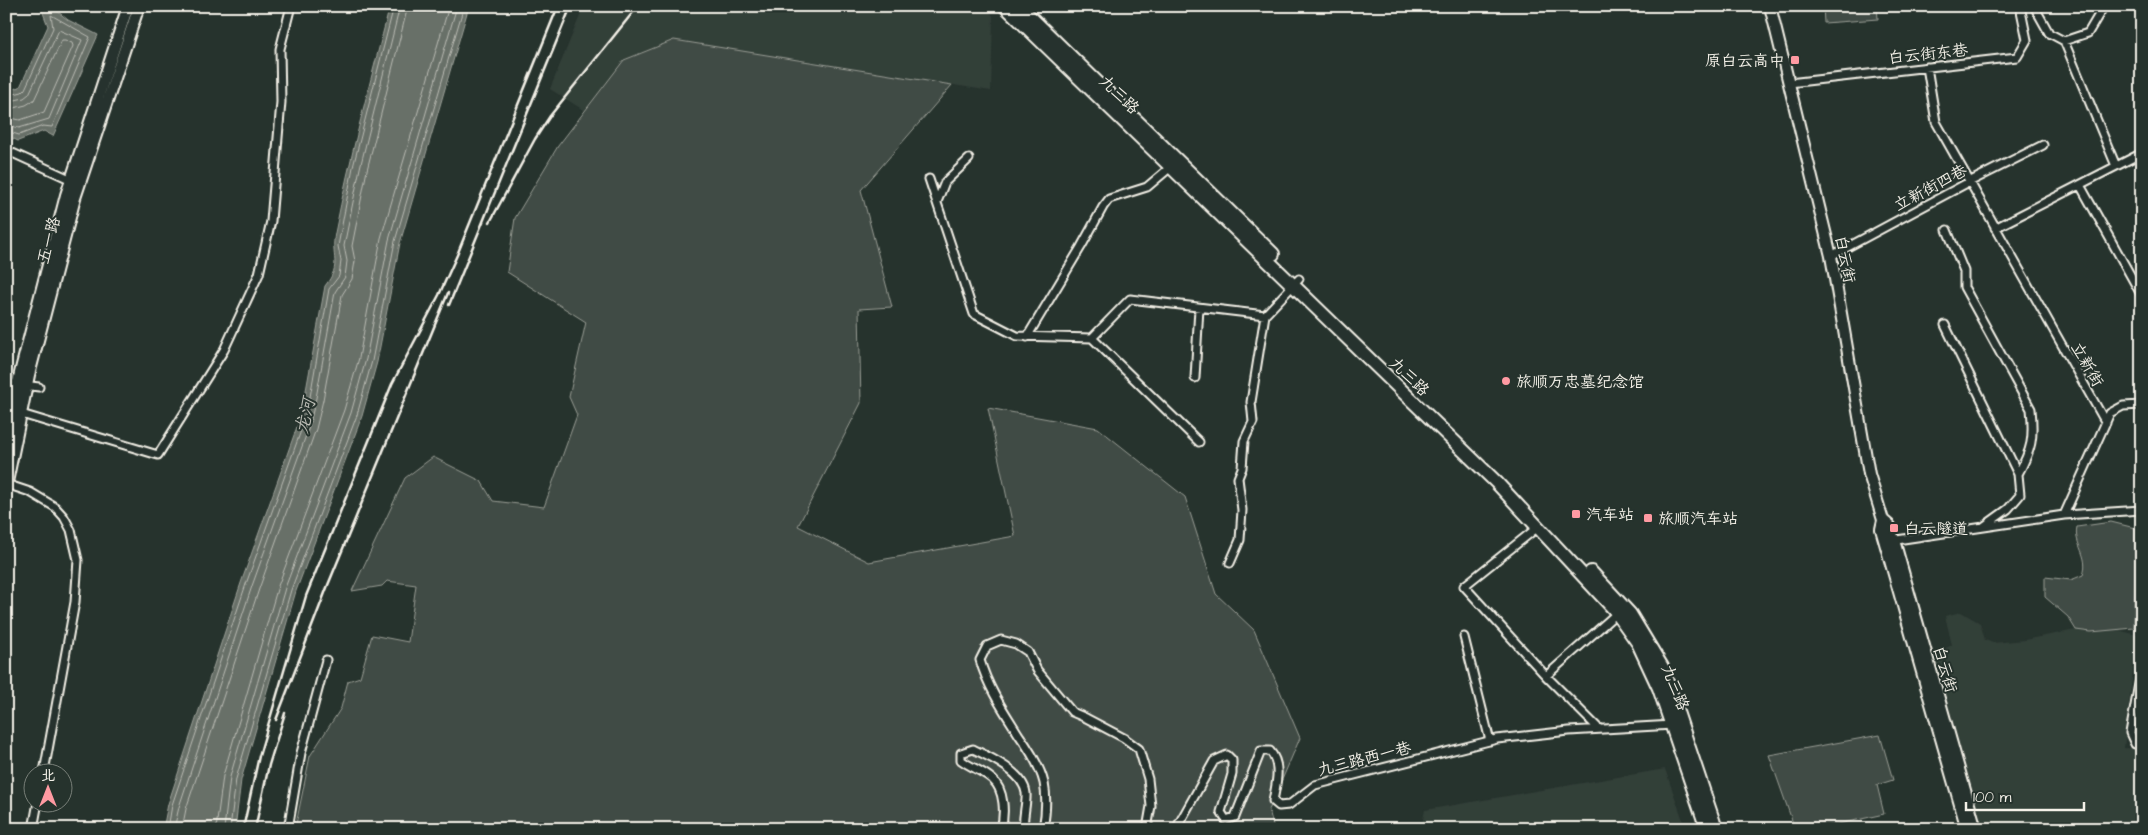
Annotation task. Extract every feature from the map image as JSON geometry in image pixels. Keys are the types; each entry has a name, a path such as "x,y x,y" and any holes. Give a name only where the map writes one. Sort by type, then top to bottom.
{"highway":[{"name":"九三路","path":"1005,6 1498,472 1621,604 1638,626 1662,667 1707,829"},
{"name":"九三路","path":"1019,6 1174,164"},
{"name":"九三路","path":"1296,282 1496,482 1630,630 1645,656 1678,724 1716,829"}],"main road":[{"name":"五一路","path":"6,438 22,385 75,181 128,6"},
{"name":"五一路","path":"75,181 139,6"},
{"name":"白云街","path":"1770,6 1831,256 1870,474 1883,520 1890,526 1889,541 1967,829"},
{"name":"五一路","path":"6,485 13,412"},
{"name":"白云街","path":"1889,541 1976,829"}],"street":[{"path":"13,412 158,455 224,350 259,274 271,221 281,102 280,49 291,6"},
{"name":"白云街东巷","path":"1789,82 2017,57 2027,40 2020,6"},
{"path":"2034,6 2049,33 2064,41 2116,166"},
{"path":"2064,41 2088,33 2104,6"},
{"name":"立新街","path":"1927,67 1936,122 2106,423"},
{"name":"立新街四巷","path":"1831,256 1969,182 2043,145"},
{"path":"6,150 75,181"},
{"path":"1995,228 2142,153"},
{"path":"936,202 944,182 969,159"},
{"path":"1026,337 1106,203 1117,195 1147,187 1174,164"},
{"path":"929,179 974,314 1017,336 1092,338 1199,442"},
{"path":"2080,185 2142,296"},
{"path":"1947,230 1964,271 1964,287 2031,409 2033,430 2030,454 2018,474"},
{"path":"1230,563 1240,540 1242,510 1238,478 1242,468 1244,441 1253,422 1251,402 1265,316 1296,282"},
{"path":"1092,338 1130,300 1265,316"},
{"path":"1195,378 1199,308"},
{"path":"1945,325 2018,474 2020,496 2008,509 1980,528"},
{"path":"6,383 40,387"},
{"path":"2064,515 2110,413 2123,406 2142,404"},
{"path":"6,485 30,492 54,507 64,517 71,530 78,560 75,602 46,762"},
{"path":"1889,541 2064,515 2142,510"},
{"path":"1538,527 1464,586 1546,676 1599,730"},
{"path":"1546,676 1617,614"},
{"path":"1464,638 1490,741"},
{"path":"1043,829 1046,809 1044,782 1032,755 1001,706 985,676 980,660 986,646 1001,640 1016,644 1028,652 1037,670 1072,712 1124,738 1139,749 1149,788 1150,806 1147,829"},
{"path":"288,829 301,753 326,660"},
{"path":"2142,667 2130,733 2135,744 2142,744"},
{"name":"九三路西一巷","path":"1176,829 1214,761 1227,755 1232,760 1232,774 1221,812 1226,820 1235,818 1261,751 1270,751 1276,758 1277,777 1272,801 1279,806 1289,805 1315,785 1490,741 1678,724"},
{"path":"1001,829 1003,800 993,780 961,760 961,753 973,749 999,762 1016,776 1026,791 1024,829"},
{"path":"33,829 36,812"}],"shaded area":[{"path":"584,6 986,6 993,16 991,91 674,40 624,60 585,111 550,89"},
{"path":"1823,6 1877,6 1878,19 1824,23"},
{"path":"674,40 952,85 861,190 892,307 859,309 861,403 798,526 869,562 1015,536 988,408 1098,428 1185,497 1216,594 1254,630 1300,738 1269,810 1274,829 295,829 310,756 341,708 348,681 360,677 372,635 408,642 416,585 387,581 382,586 352,591 405,478 433,457 481,481 493,501 544,507 577,415 569,397 586,322 507,272 515,218 558,146 624,60"},
{"path":"2111,522 2135,528 2134,628 2091,632 2076,630 2068,617 2045,597 2045,577 2071,580 2083,575 2085,568 2077,539 2077,527"},
{"path":"1961,612 1980,623 1985,640 1993,643 2024,640 2076,630 2091,632 2103,626 2137,635 2124,748 2142,749 2142,829 1983,829 1934,654 1952,645 1945,616"},
{"path":"1880,735 1893,780 1877,785 1884,814 1816,829 1795,829 1769,755"},
{"path":"1665,769 1686,829 1421,829 1425,810"}],"water":[{"path":"44,6 51,6 68,20 98,35 53,136 44,131 18,141 6,135 6,91 20,87 48,26 42,10"},
{"name":"龙河","path":"390,6 469,6 400,243 377,362 362,416 296,591 241,780 235,829 163,829 168,804 241,583 298,424 325,286 335,266 334,242 341,205"}],"railway":[{"path":"243,829 259,756 306,596 392,384 439,295 457,255 558,6"},
{"path":"449,305 571,6"},
{"path":"490,222 535,139 550,116 638,6"},
{"path":"276,720 328,585 448,293"},
{"path":"255,829 269,765 285,713"}],"place":[{"name":"原白云高中","path":"1795,60"},
{"name":"旅顺万忠墓纪念馆","path":"1506,381"},
{"name":"汽车站","path":"1576,514"},
{"name":"旅顺汽车站","path":"1648,518"},
{"name":"白云隧道","path":"1894,528"}]}
